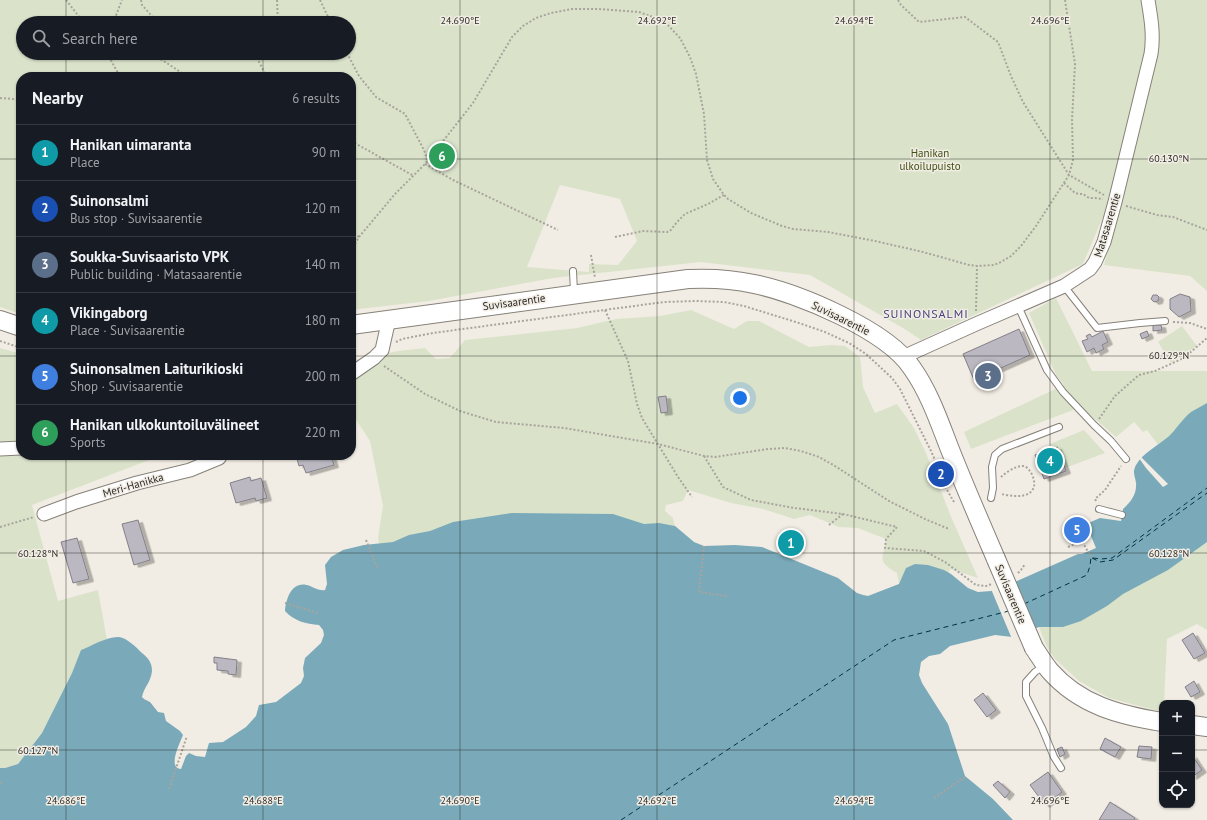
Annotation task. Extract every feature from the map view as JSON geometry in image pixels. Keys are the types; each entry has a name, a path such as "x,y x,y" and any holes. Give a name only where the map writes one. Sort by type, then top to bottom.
{"street":[{"name":"Matasaarentie","path":"903,357 1064,286 1090,269 1095,262 1104,242 1115,202 1151,54 1153,40 1148,0"},
{"name":"Suvisaarentie","path":"356,324 688,278 722,278 748,282 802,299 859,324 903,357 913,368 941,425 996,560 1034,648 1046,665 1061,682 1074,693 1090,702 1123,714 1159,721"},
{"path":"356,370 378,354 389,319"},
{"path":"0,320 16,325"},
{"path":"0,449 16,448"},
{"name":"Meri-Hanikka","path":"44,514 76,502 137,483 190,470 213,460"},
{"path":"1195,725 1207,727"}],"lane":[{"path":"573,271 574,294"},
{"path":"1064,286 1097,328 1140,322 1165,321"},
{"path":"1018,306 1047,370 1063,392 1111,441 1126,459"},
{"path":"992,496 992,467 995,455 1002,449 1059,427"},
{"path":"1099,509 1122,515"},
{"path":"1046,665 1035,672 1026,682 1026,696 1054,757 1061,768"}],"path":[{"path":"66,0 79,16"},
{"path":"116,16 122,0"},
{"path":"141,0 142,5 151,16"},
{"path":"277,0 278,16"},
{"path":"320,0 328,16"},
{"path":"898,0 901,5 919,22 965,17 998,42 1010,76 1023,102 1069,175 1115,202"},
{"path":"356,243 395,194 426,164 474,103 512,37 523,26 536,18 551,13 572,9 599,9 639,12 664,21 680,38 690,57 696,74 704,114 707,160 713,179 728,199 751,213 793,229 828,232 875,241 923,252 968,265 994,265 1011,256 1021,246 1051,205 1069,175 1073,160 1072,120 1075,64 1065,0"},
{"path":"111,60 117,72"},
{"path":"162,60 180,72"},
{"path":"261,60 259,62 264,72"},
{"path":"351,60 359,76 376,97 405,114 424,150 428,161"},
{"path":"0,98 16,100"},
{"path":"356,144 414,176"},
{"path":"426,164 453,180 558,230"},
{"path":"1064,183 1078,194 1083,194 1089,198 1115,202 1157,215 1173,217 1207,230"},
{"path":"615,237 644,231 670,231 684,214 708,204 724,195"},
{"path":"591,256 596,284"},
{"path":"976,324 977,266"},
{"path":"949,528 924,519 889,501 835,466 819,457 801,451 784,448 715,457 704,456 658,444 564,428 496,422 460,411 425,394 396,375 378,354 402,339 433,333 664,302 724,302 744,306 799,323 849,343 866,354 892,378 900,389 931,451 946,488 956,504"},
{"path":"605,310 628,361 637,404 642,418 650,433 692,497"},
{"path":"1165,321 1190,323 1207,329"},
{"path":"1106,409 1115,396 1139,375 1155,371 1184,358 1207,338"},
{"path":"0,341 16,346"},
{"path":"704,456 723,488 751,500 794,508 843,514 897,527 886,539 885,548 924,551 945,562 951,567"},
{"path":"1099,509 1096,499 1105,490 1126,459"},
{"path":"992,496 1010,496 1030,493 1035,484 1029,469 1026,466 1016,468 1006,473 993,483"},
{"path":"0,526 44,514"},
{"path":"829,525 843,514"},
{"path":"366,540 378,569"},
{"path":"1068,547 1082,541 1091,557"},
{"path":"704,546 699,592 727,596"},
{"path":"286,603 318,613"},
{"path":"169,789 187,736"},
{"path":"934,798 965,776"},
{"path":"0,782 2,786"}],"green space":[{"name":"Hanikan ulkoilupuisto","path":"0,0 1207,0 1207,291 1190,276 1104,265 1116,218 1105,212 1083,264 921,340 903,328 810,275 701,262 553,278 429,301 356,309 356,72 16,72 16,312 0,307","holes":["560,185 620,199 637,241 618,265 589,264 589,272 527,267"]},
{"path":"1056,298 1092,371 1207,371 1207,474 1188,485 1147,430 1143,432 1134,422 1116,437 1081,407 971,449 964,432 1064,385 1056,375 1029,313"},
{"path":"691,310 734,329 747,321 759,321 809,347 831,345 845,346 860,357 863,387 875,413 897,404 914,428 926,453 952,519 978,578 950,569 947,578 883,617 857,593 868,596 899,584 897,573 883,562 882,558 886,539 858,528 839,527 810,515 794,519 763,509 731,503 688,490 683,501 666,505 665,511 673,518 675,526 694,542 379,544 378,537 383,506 370,441 356,420 356,359 375,363 388,353 425,348 436,359 450,358 465,340 577,328 616,319 660,316"},
{"path":"1182,326 1197,346 1171,363 1158,342"},
{"path":"0,348 16,353 16,460 149,460 32,505 58,601 98,590 107,640 81,650 72,673 42,733 18,764 0,768"},
{"path":"1084,430 1105,453 1065,468 1050,444"},
{"path":"1207,514 1207,630 1197,624 1167,639 1164,700 1159,700 1159,711 1109,698 1079,681 1054,658 1046,645 1039,627 1046,627"}],"water":[{"path":"1207,403 1207,542 1168,570 1123,594 1107,606 1081,621 1063,627 1039,627 1012,637 995,635 950,646 940,654 929,656 921,662 919,675 922,683 948,724 965,776 993,799 1013,820 0,820 0,768 18,764 42,733 72,673 81,650 105,640 119,637 131,643 148,659 152,671 142,697 150,702 158,712 164,713 166,721 183,735 177,749 175,760 177,768 181,769 186,756 189,753 196,756 205,757 209,743 223,742 246,727 256,716 259,705 276,702 301,683 304,676 303,668 305,658 321,643 324,635 323,630 319,625 300,621 285,611 287,600 295,587 299,585 304,584 319,590 325,590 327,584 325,565 331,557 343,550 364,545 393,542 409,535 430,531 453,522 512,513 613,514 644,524 659,523 675,526 694,542 704,546 735,545 762,547 838,578 857,593 863,595 868,596 899,584 906,568 915,564 928,565 944,570 968,588 978,592 991,591 1078,554 1082,554 1096,548 1086,524 1100,518 1121,521 1123,509 1131,501 1136,491 1134,470 1136,465 1146,453 1168,437 1191,412"}],"pier":[{"path":"1141,457 1168,484 1163,487 1146,468 1139,458"},
{"path":"1013,580 1034,631 1012,639 991,589"}],"building":[{"path":"1180,294 1190,297 1191,311 1179,317 1170,309 1170,299"},
{"path":"1153,295 1157,295 1159,297 1158,301 1154,302 1151,299"},
{"path":"1153,325 1161,325 1162,330 1153,331"},
{"path":"1019,329 1030,355 974,380 963,354"},
{"path":"1103,331 1108,342 1102,345 1104,349 1096,353 1094,348 1087,352 1082,341 1088,339 1086,336 1090,334 1092,337"},
{"path":"1147,331 1149,336 1142,339 1140,334"},
{"path":"666,396 668,412 661,413 658,397"},
{"path":"1057,447 1066,471 1044,479 1035,455"},
{"path":"297,460 332,460 334,465 306,473 303,465 299,466"},
{"path":"250,477 251,481 261,478 267,498 256,501 255,498 236,503 230,483"},
{"path":"138,520 150,560 134,565 122,524"},
{"path":"1080,523 1084,534 1074,538 1070,527"},
{"path":"77,538 89,579 73,583 61,542"},
{"path":"1193,633 1205,653 1194,659 1182,640"},
{"path":"214,657 237,660 236,675 228,674 228,671 217,670 217,663 214,663"},
{"path":"1194,681 1200,692 1191,697 1185,687"},
{"path":"983,693 996,710 987,717 974,700"},
{"path":"1105,738 1121,747 1115,757 1100,749"},
{"path":"1139,746 1152,747 1151,759 1137,757"},
{"path":"1062,747 1065,754 1060,757 1057,749"},
{"path":"1195,760 1202,770 1195,775"},
{"path":"1048,772 1062,792 1045,805 1030,785"},
{"path":"998,781 1010,792 1005,798 993,785"},
{"path":"1110,802 1135,818 1134,820 1099,820"}],"ferry route":[{"path":"1093,558 1112,558 1207,488"},
{"path":"1092,558 1100,562 1113,560 1207,493"},
{"path":"1024,604 1087,575 1091,557"},
{"path":"621,820 894,640 1009,611"}],"place":[{"name":"Hanikan ulkokuntoiluvälineet","path":"442,156"},
{"name":"Soukka-Suvisaaristo VPK","path":"988,376"},
{"name":"Vikingaborg","path":"1050,461"},
{"name":"Suinonsalmi","path":"941,474"},
{"name":"Suinonsalmen Laiturikioski","path":"1077,530"},
{"name":"Hanikan uimaranta","path":"791,543"}],"district":[{"name":"SUINONSALMI","path":"926,313"}]}
